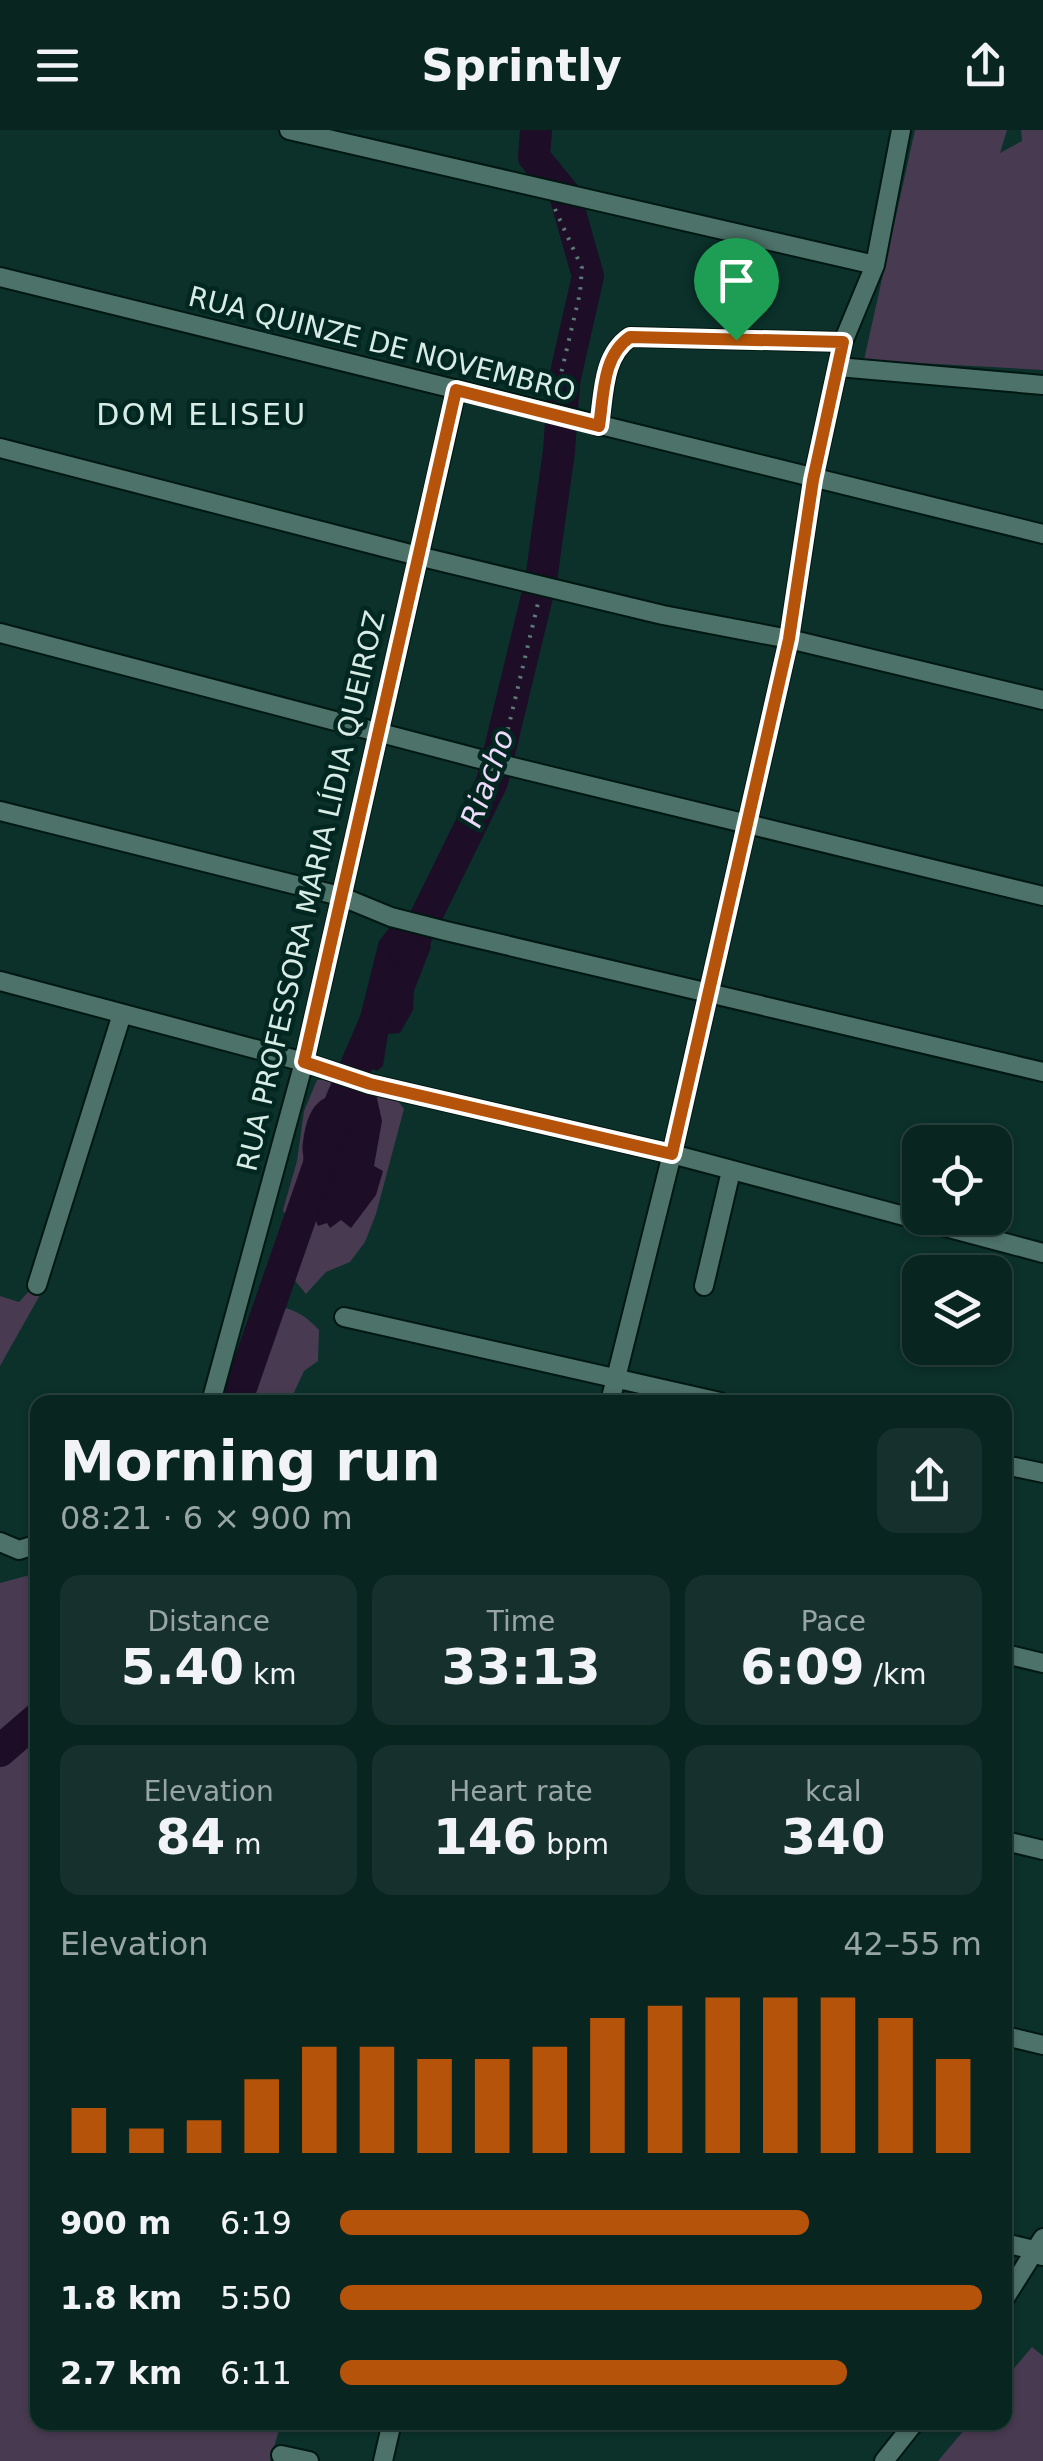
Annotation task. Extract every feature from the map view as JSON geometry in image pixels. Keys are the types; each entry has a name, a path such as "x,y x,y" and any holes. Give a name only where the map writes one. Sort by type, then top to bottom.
{"street":[{"path":"289,130 875,266"},
{"path":"612,1395 672,1154 789,639 813,480 843,342 875,266 895,132"},
{"name":"RUA QUINZE DE NOVEMBRO","path":"0,277 1043,534"},
{"path":"599,426 610,361 617,346 630,337 843,342"},
{"path":"838,367 1043,385"},
{"name":"RUA PROFESSORA MARIA LÍDIA QUEIROZ","path":"213,1395 304,1062 456,390"},
{"path":"0,448 418,556 1043,700"},
{"path":"0,632 476,758 1043,896"},
{"path":"0,811 340,896 392,917 446,931 1043,1072"},
{"path":"0,981 304,1062 370,1084 672,1154 1043,1253"},
{"path":"37,1286 122,1014"},
{"path":"704,1286 731,1171"},
{"path":"344,1317 687,1395"},
{"path":"1012,1466 1043,1473"},
{"path":"0,1542 19,1550 30,1547"},
{"path":"1012,1656 1043,1663"},
{"path":"1012,1843 1043,1850"},
{"path":"1012,2037 1043,2044"},
{"path":"1012,2244 1040,2248 1012,2288"},
{"path":"382,2461 390,2430"},
{"path":"884,2461 909,2430"},
{"path":"281,2454 309,2461"}],"path":[{"path":"536,189 552,200 582,268 553,415"},
{"path":"506,765 542,585"}],"shaded area":[{"path":"915,130 1007,130 1000,153 1022,141 1021,130 1043,130 1043,370 864,360"},
{"path":"390,927 427,935 431,947 414,991 413,1010 400,1033 388,1034 383,1066 377,1071 354,1060 353,1045 379,941"},
{"path":"317,1080 392,1093 404,1109 365,1242 350,1262 326,1272 306,1294 293,1278 301,1247 283,1210 297,1161 304,1111"},
{"path":"357,1091 376,1094 382,1121 374,1166 383,1171 376,1195 351,1228 341,1220 330,1228 327,1223 318,1226 307,1192 309,1170 303,1167 308,1119 325,1098"},
{"path":"30,1290 40,1295 0,1366 0,1296 19,1302"},
{"path":"256,1303 291,1310 319,1330 318,1361 304,1371 293,1395 227,1395"},
{"path":"30,1575 30,1704 0,1731 0,1583"},
{"path":"30,1739 30,2430 279,2430 270,2461 0,2461 0,1767"},
{"path":"1032,2347 1043,2356 1043,2461 938,2461 964,2430 1012,2430 1012,2371"}],"waterway":[{"name":"Riacho","path":"407,955 492,782 541,580 564,382 588,276 565,195 534,157 536,130"},
{"name":"Riacho","path":"238,1395 341,1101 375,1022"},
{"name":"Riacho","path":"0,1751 30,1725"}],"district":[{"name":"DOM ELISEU","path":"202,414"}],"route":[{"path":"630,337 736,340 843,342 813,480 789,639 672,1154 370,1084 304,1062 456,390 599,426 610,361 617,346 630,337"}]}
